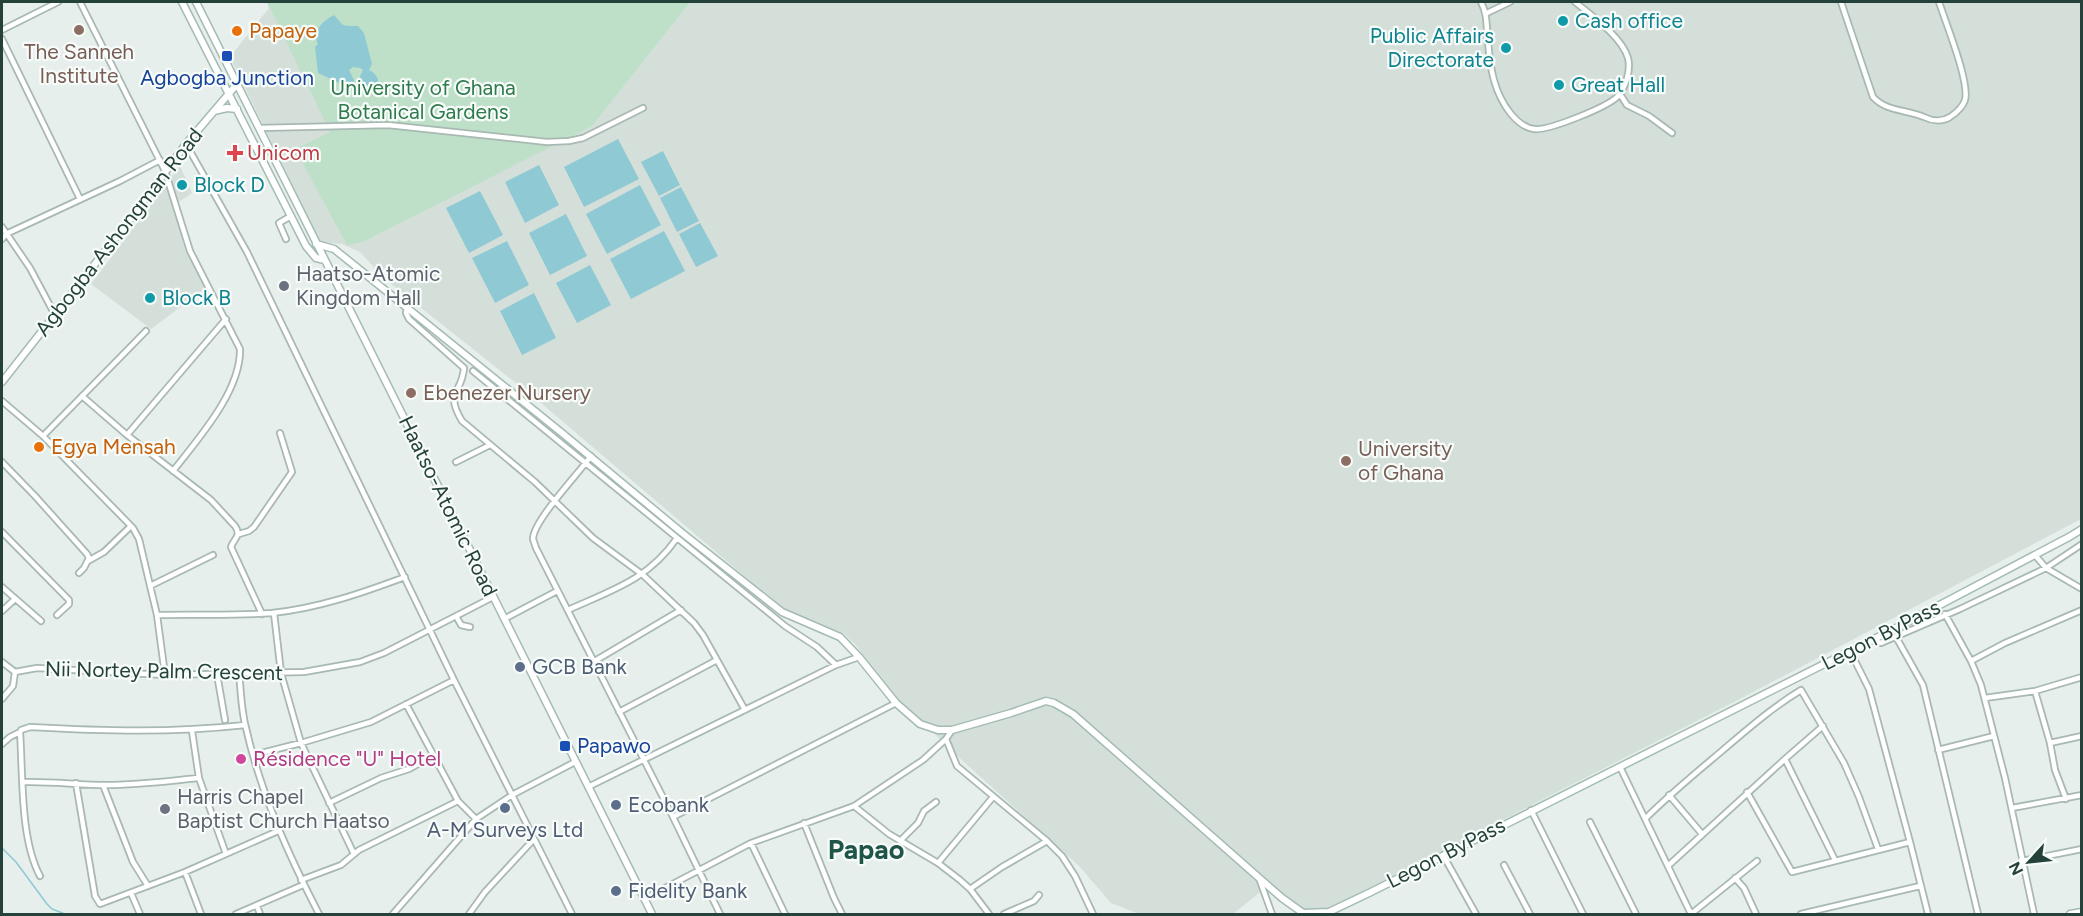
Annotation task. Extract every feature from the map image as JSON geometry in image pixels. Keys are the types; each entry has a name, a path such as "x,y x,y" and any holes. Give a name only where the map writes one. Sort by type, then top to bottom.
{"street":[{"path":"2,30 58,2"},
{"path":"80,2 160,160 190,251 240,349 239,364 213,420 173,471"},
{"path":"182,2 310,252 316,258 325,260"},
{"name":"Haatso-Atomic Road","path":"196,2 238,82 316,244 652,915"},
{"path":"1481,2 1487,13 1492,72 1497,90 1513,116 1532,129 1561,124 1612,101 1620,94 1630,70 1627,56 1616,38 1575,2"},
{"path":"1487,13 1510,2"},
{"path":"1841,2 1873,97 1884,107 1916,113 1935,120 1945,120 1953,115 1965,101 1966,96 1963,76 1939,2"},
{"path":"2,39 80,199"},
{"name":"Agbogba Ashongman Road","path":"2,382 128,222 186,144 238,82"},
{"path":"1620,94 1628,105 1649,116 1672,133"},
{"path":"214,111 227,108 237,109"},
{"path":"259,128 388,125 558,142 583,138 643,108"},
{"path":"186,144 247,252 429,629 572,915"},
{"path":"2,239 6,234 160,160"},
{"path":"286,239 279,223 291,216"},
{"path":"2,227 30,268 55,315"},
{"name":"Legon ByPass","path":"316,244 334,249 591,456 679,535 782,612 840,637 896,703 920,724 938,730 952,730 1040,702 1054,703 1073,714 1282,898 1303,913 1329,912 1874,640 2082,529"},
{"path":"407,308 406,313 409,319 462,365 464,373 452,399 454,409 462,421 535,482 593,538 643,575 699,628 745,710"},
{"path":"127,435 226,319"},
{"path":"43,436 146,331"},
{"path":"473,371 585,464 679,535 785,626 817,647 836,665"},
{"path":"82,396 127,435 211,500 235,526 239,534"},
{"path":"2,401 43,436 131,526 139,539 157,615 165,675"},
{"path":"262,614 231,547 239,534 254,527 292,472 280,434"},
{"path":"456,462 490,445"},
{"path":"591,456 555,501 536,529 533,538 557,591 673,817 720,915"},
{"path":"2,462 83,549 89,558 88,561"},
{"path":"79,573 88,561 104,552 131,526"},
{"path":"2,532 69,600 69,604 57,615"},
{"path":"568,610 643,575 667,553 679,535"},
{"path":"1874,640 1881,643 1960,609 2046,568 2082,544"},
{"path":"150,586 213,555"},
{"path":"2035,555 2046,568 2082,589"},
{"path":"157,615 274,613 337,601 405,577"},
{"path":"2,587 41,621"},
{"path":"504,619 557,591"},
{"name":"Nii Nortey Palm Crescent","path":"2,662 15,672 37,668 165,675 304,672 360,662 384,653 493,597"},
{"path":"2,611 15,599"},
{"path":"593,662 681,610"},
{"path":"1971,661 2082,610"},
{"path":"274,613 281,673 301,743 354,854"},
{"path":"1945,614 1971,661 1985,698 2012,808 2034,915"},
{"path":"456,616 459,624 470,627"},
{"path":"1896,637 1923,685 1978,915"},
{"path":"1850,651 1869,689 1928,915"},
{"path":"588,787 836,665 859,657"},
{"path":"619,712 717,660"},
{"path":"2,699 13,686 15,672"},
{"path":"220,673 218,680 225,720"},
{"path":"239,673 245,725 258,777 278,831 319,915"},
{"path":"1985,698 2035,691 2082,677"},
{"path":"253,755 371,722 454,680"},
{"path":"1794,680 1824,726 1859,797 1878,849"},
{"path":"1646,818 1669,795 1771,710 1802,690"},
{"path":"2035,691 2055,770 2066,798"},
{"path":"673,817 896,703"},
{"path":"406,704 458,801 476,819"},
{"path":"2,744 10,737 30,727 99,731 192,731 245,725"},
{"path":"1669,866 1747,792 1824,726"},
{"path":"644,899 751,843 854,806 923,760 946,739 952,730"},
{"path":"192,731 199,778 226,854"},
{"path":"20,732 27,830 32,855 40,876"},
{"path":"1938,750 1994,736"},
{"path":"2050,743 2082,736"},
{"path":"946,739 957,766 1047,841 1067,863 1093,915"},
{"path":"329,803 381,778 409,769 434,755"},
{"path":"1785,759 1835,860"},
{"path":"393,915 476,819 512,795 576,762"},
{"path":"1620,767 1691,914 1757,861"},
{"path":"23,782 137,785 199,778"},
{"path":"76,783 96,901 103,903 184,872 278,831"},
{"path":"103,785 133,862 148,886"},
{"path":"1747,792 1792,872 1910,842"},
{"path":"1669,795 1702,834"},
{"path":"2012,808 2082,795"},
{"path":"939,863 993,797"},
{"path":"236,915 341,865 354,854 458,801"},
{"path":"900,841 918,823 924,811 936,801"},
{"path":"854,806 869,820 900,841 939,863 970,889 989,915"},
{"path":"1531,810 1583,915"},
{"path":"1590,822 1636,915"},
{"path":"804,823 842,915"},
{"path":"469,915 485,892 534,839"},
{"path":"970,889 1047,841"},
{"path":"751,843 785,915"},
{"path":"2022,861 2082,849"},
{"path":"1443,855 1476,915"},
{"path":"1504,865 1530,915"},
{"path":"184,872 201,915"},
{"path":"1258,875 1272,915"},
{"path":"1735,878 1744,888 1756,915"},
{"path":"1801,915 1920,886"},
{"path":"131,892 140,915"},
{"path":"1004,915 1034,901 1039,895"},
{"path":"256,906 260,915"},
{"path":"2070,915 2082,912"}],"shaded area":[{"name":"University of Ghana","path":"267,2 2081,2 2081,519 1738,700 1324,911 1304,909 1270,884 1233,914 1139,914 1111,903 1079,866 964,762 890,691 855,644 843,633 783,609 541,403 386,280 360,252 342,244 320,242 230,57 269,8"},
{"path":"180,166 192,193 173,206 185,250 206,288 151,329 91,284"}],"green space":[{"name":"University of Ghana Botanical Gardens","path":"267,2 690,2 592,126 363,242 347,245 295,149 330,132"}],"water":[{"path":"334,15 343,25 358,26 364,33 372,64 369,70 378,81 376,90 364,93 356,90 363,70 360,68 353,67 349,70 354,80 350,88 318,73 315,47 318,44 317,31 326,20"},
{"path":"618,139 639,179 584,207 564,167"},
{"path":"663,151 680,185 659,196 641,162"},
{"path":"539,165 559,205 525,223 505,182"},
{"path":"640,185 661,225 607,254 586,214"},
{"path":"681,187 699,221 677,232 660,198"},
{"path":"480,191 503,235 469,253 446,208"},
{"path":"566,214 587,256 550,275 529,233"},
{"path":"700,223 718,256 696,267 679,234"},
{"path":"664,231 685,271 631,299 610,259"},
{"path":"507,241 529,285 495,303 472,258"},
{"path":"590,265 611,305 577,323 556,283"},
{"path":"534,293 556,338 522,355 500,311"}],"waterway":[{"path":"2,848 16,862 47,904 52,909 65,914"}],"place":[{"name":"Cash office","path":"1563,21"},
{"name":"The Sanneh Institute","path":"79,30"},
{"name":"Papaye","path":"237,31"},
{"name":"Public Affairs Directorate","path":"1506,48"},
{"name":"Agbogba Junction","path":"227,56"},
{"name":"Great Hall","path":"1559,85"},
{"name":"Unicom","path":"235,153"},
{"name":"Block D","path":"182,185"},
{"name":"Haatso-Atomic Kingdom Hall","path":"284,286"},
{"name":"Block B","path":"150,298"},
{"name":"Ebenezer Nursery","path":"411,393"},
{"name":"Egya Mensah","path":"39,447"},
{"name":"University of Ghana","path":"1346,461"},
{"name":"GCB Bank","path":"520,667"},
{"name":"Papawo","path":"565,746"},
{"name":"Résidence \"U\" Hotel","path":"241,759"},
{"name":"Ecobank","path":"616,805"},
{"name":"A-M Surveys Ltd","path":"505,808"},
{"name":"Harris Chapel Baptist Church Haatso","path":"165,809"},
{"name":"Fidelity Bank","path":"616,891"}],"district":[{"name":"Papao","path":"866,850"}]}
